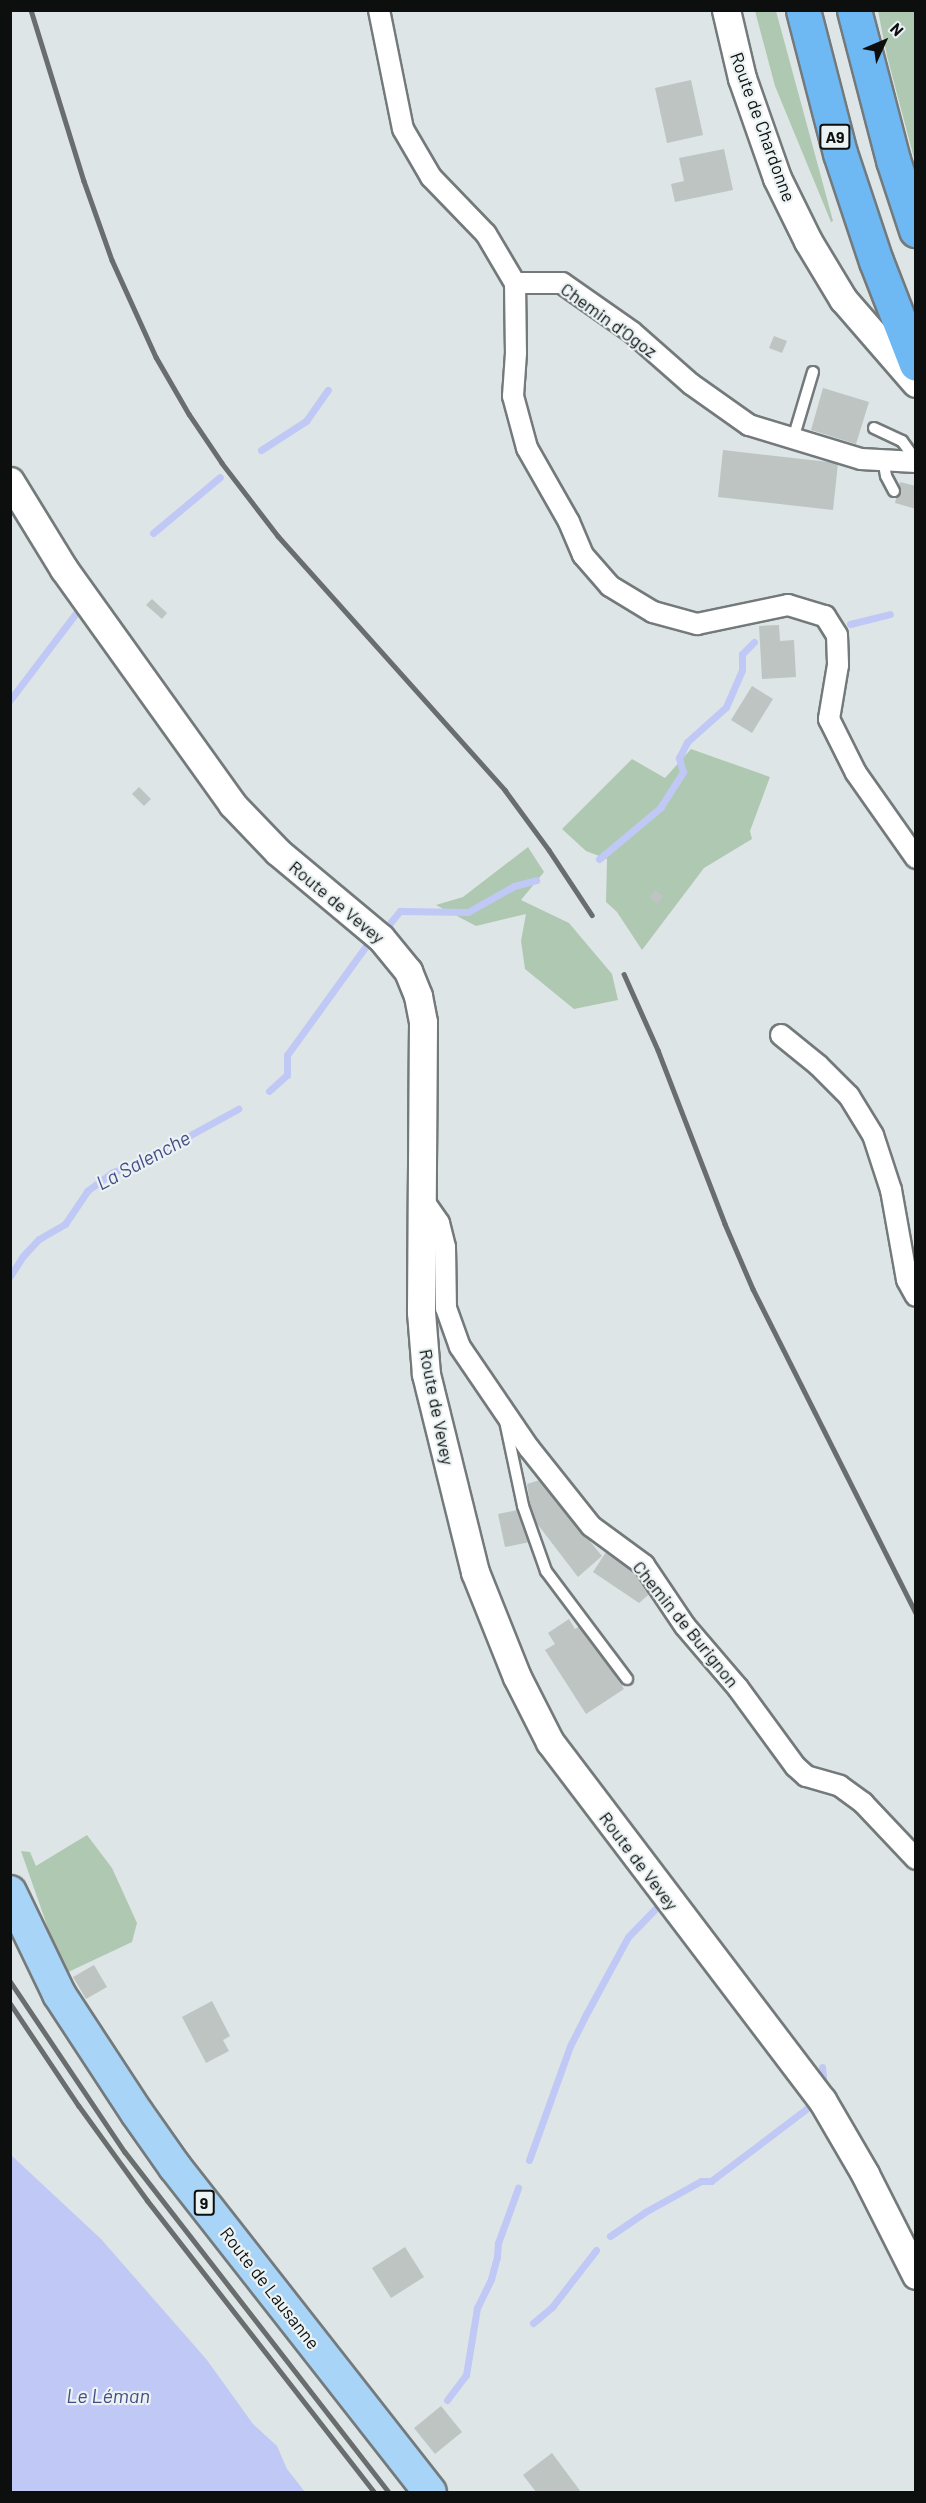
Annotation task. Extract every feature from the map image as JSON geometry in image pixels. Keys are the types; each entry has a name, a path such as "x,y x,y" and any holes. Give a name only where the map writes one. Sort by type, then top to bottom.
{"highway":[{"name":"A9","path":"803,10 840,153 876,261 915,364"},
{"path":"854,10 893,160 915,230"}],"main road":[{"name":"Route de Chardonne","path":"726,10 746,89 777,178 808,241 843,299 915,383"},
{"name":"Route de Vevey","path":"10,481 64,570 232,804 278,852 381,938 408,971 418,996 423,1022 421,1312 426,1374 475,1572 521,1686 550,1742 822,2100 865,2174 915,2275"},
{"name":"Route de Lausanne","path":"10,1892 59,1994 137,2113 175,2167 430,2493"}],"street":[{"path":"378,10 403,129 431,177 486,234 515,283 516,353 513,396 527,448 569,522 583,555 610,586 653,612 697,624 788,605 825,616 837,635 838,665 829,719 856,773 915,858"},
{"name":"Chemin d'Ogoz","path":"515,283 562,283 632,332 692,384 749,425 861,459 915,461"},
{"path":"781,1035 818,1065 849,1096 873,1135 891,1190 907,1280 915,1296"},
{"name":"Chemin de Burignon","path":"423,1200 439,1222 446,1247 446,1308 460,1347 529,1448 591,1526 644,1565 685,1626 738,1688 795,1766 806,1776 840,1786 863,1803 915,1859"}],"lane":[{"path":"794,439 813,372"},
{"path":"874,428 902,441 915,461"},
{"path":"883,459 886,476 894,491"},
{"path":"502,1409 523,1506 546,1571 627,1679"}],"green space":[{"path":"755,11 776,11 833,221 831,222 775,86"},
{"path":"878,11 914,11 915,14 915,162 887,56"},
{"path":"691,749 770,777 750,831 752,839 704,868 642,950 617,912 606,902 607,859 586,851 562,829 632,759 665,778"},
{"path":"528,847 544,872 521,900 569,923 612,974 618,1000 574,1009 525,969 521,941 526,914 476,926 436,905 463,897"},
{"path":"87,1835 112,1868 137,1923 132,1942 64,1974 21,1851 30,1852 36,1866"}],"water":[{"name":"Le Léman","path":"11,2155 101,2239 207,2360 253,2424 277,2446 287,2469 305,2492 11,2492"}],"building":[{"path":"691,80 703,135 667,143 655,88"},
{"path":"724,149 733,190 675,202 671,184 684,181 679,158"},
{"path":"774,336 787,341 782,353 769,348"},
{"path":"823,388 869,402 856,444 811,430"},
{"path":"723,450 838,463 833,510 718,497"},
{"path":"900,482 916,486 916,509 895,503"},
{"path":"152,599 167,613 162,619 146,605"},
{"path":"779,625 780,641 794,640 796,677 762,679 759,626"},
{"path":"752,686 773,699 752,733 731,720"},
{"path":"139,787 151,799 144,806 132,794"},
{"path":"655,890 663,896 658,904 649,898"},
{"path":"540,1480 602,1556 578,1577 525,1508 530,1503 527,1484"},
{"path":"523,1509 530,1542 505,1547 498,1514"},
{"path":"606,1552 634,1568 655,1589 639,1603 593,1572"},
{"path":"569,1619 575,1629 582,1625 624,1689 586,1714 545,1650 555,1644 548,1633"},
{"path":"94,1965 107,1987 86,1999 73,1977"},
{"path":"212,2001 230,2036 223,2040 229,2051 206,2063 182,2017"},
{"path":"405,2247 424,2277 391,2298 372,2268"},
{"path":"441,2406 462,2432 435,2454 414,2428"},
{"path":"552,2453 581,2492 536,2492 523,2475"}],"waterway":[{"path":"261,450 306,421 328,390"},
{"path":"153,533 220,477"},
{"path":"10,700 79,609"},
{"name":"La Salenche","path":"850,624 890,614"},
{"name":"La Salenche","path":"599,859 660,808 683,772 679,758 687,742 726,707 742,670 742,654 754,642"},
{"name":"La Salenche","path":"386,928 400,911 468,912 514,886 536,880"},
{"name":"La Salenche","path":"269,1091 287,1075 287,1055 368,943"},
{"name":"La Salenche","path":"10,1276 23,1256 39,1239 65,1224 87,1191 113,1172 141,1162 238,1109"},
{"path":"529,2160 570,2046 584,2018 628,1937 655,1909"},
{"path":"822,2067 824,2087"},
{"path":"610,2236 645,2212 701,2181 711,2181 809,2107"},
{"path":"447,2400 466,2375 477,2308 491,2279 498,2243 518,2188"},
{"path":"533,2323 552,2307 596,2250"}],"railway":[{"path":"31,10 84,181 112,260 156,357 189,414 222,463 278,536 505,790 549,850 592,915"},
{"path":"624,974 658,1050 725,1224 753,1289 916,1613"},
{"path":"10,1981 125,2152 389,2492"},
{"path":"10,2003 79,2106 147,2200 374,2492"}]}
